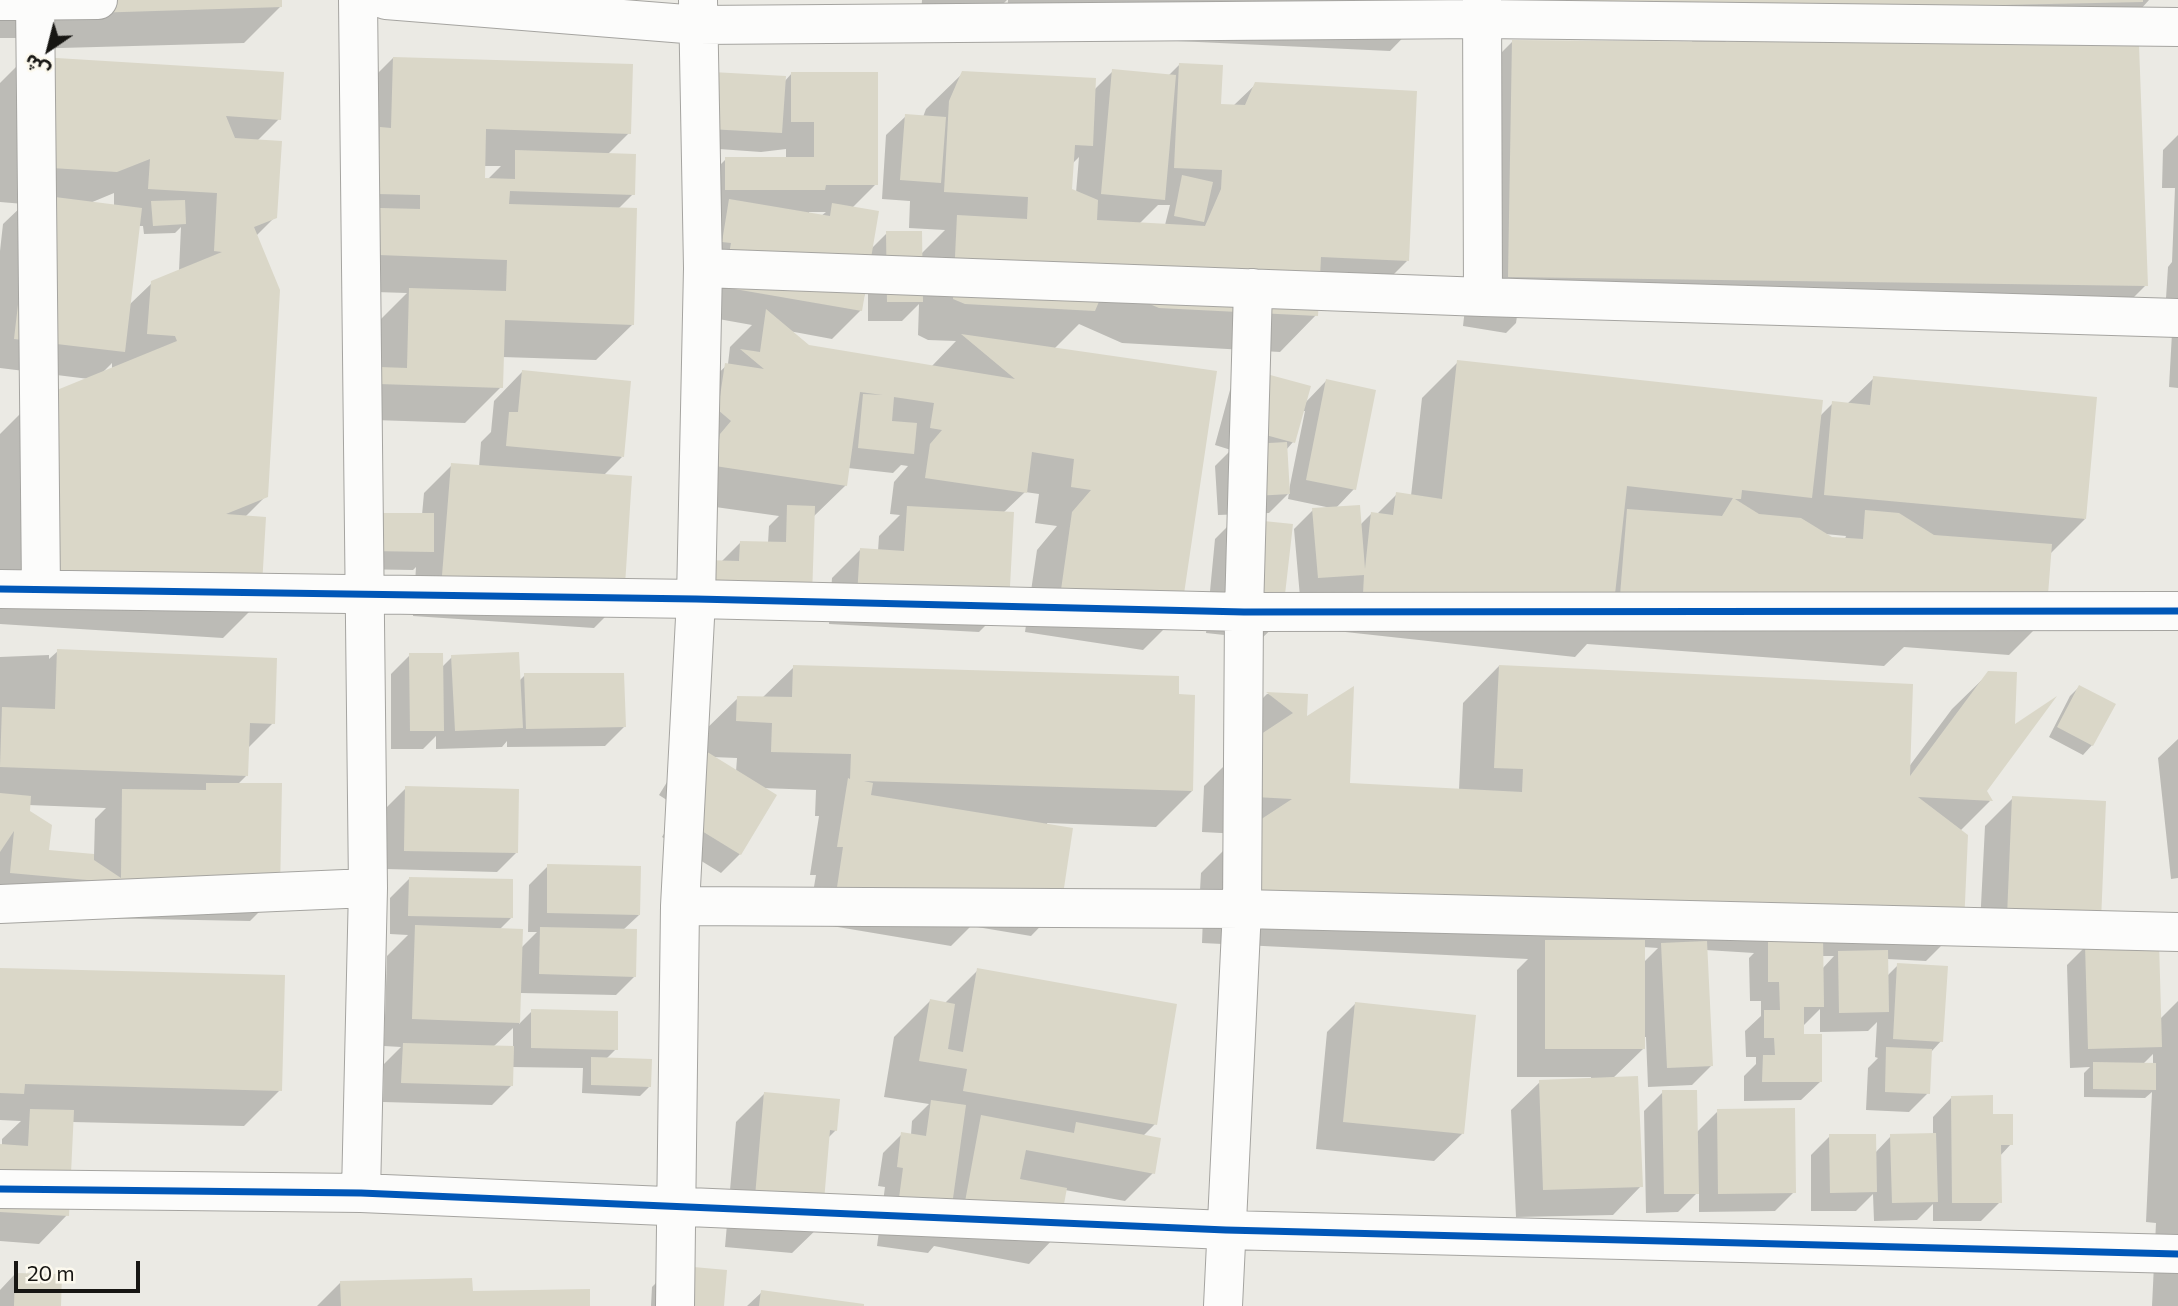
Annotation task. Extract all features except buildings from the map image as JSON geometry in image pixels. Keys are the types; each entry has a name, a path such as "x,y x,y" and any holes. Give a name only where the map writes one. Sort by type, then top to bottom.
{"street":[{"path":"35,0 41,589"},
{"path":"0,1 97,0"},
{"path":"358,0 368,888 361,1193"},
{"path":"386,0 698,12 1482,10 2178,27"},
{"path":"1482,10 1483,297"},
{"path":"675,1306 680,906 696,599 703,268 698,12"},
{"path":"703,268 1483,297 2178,318"},
{"path":"1223,1306 1242,909 1244,612 1253,288"},
{"path":"0,589 696,599 1244,612 2178,611"},
{"path":"0,904 368,888"},
{"path":"680,906 1242,909 2178,932"},
{"path":"0,1189 361,1193 1226,1230 2178,1254"}],"cycle path":[{"path":"0,589 696,599 1244,612 2178,611"},
{"path":"0,1189 361,1193 1226,1230 2178,1254"}]}
